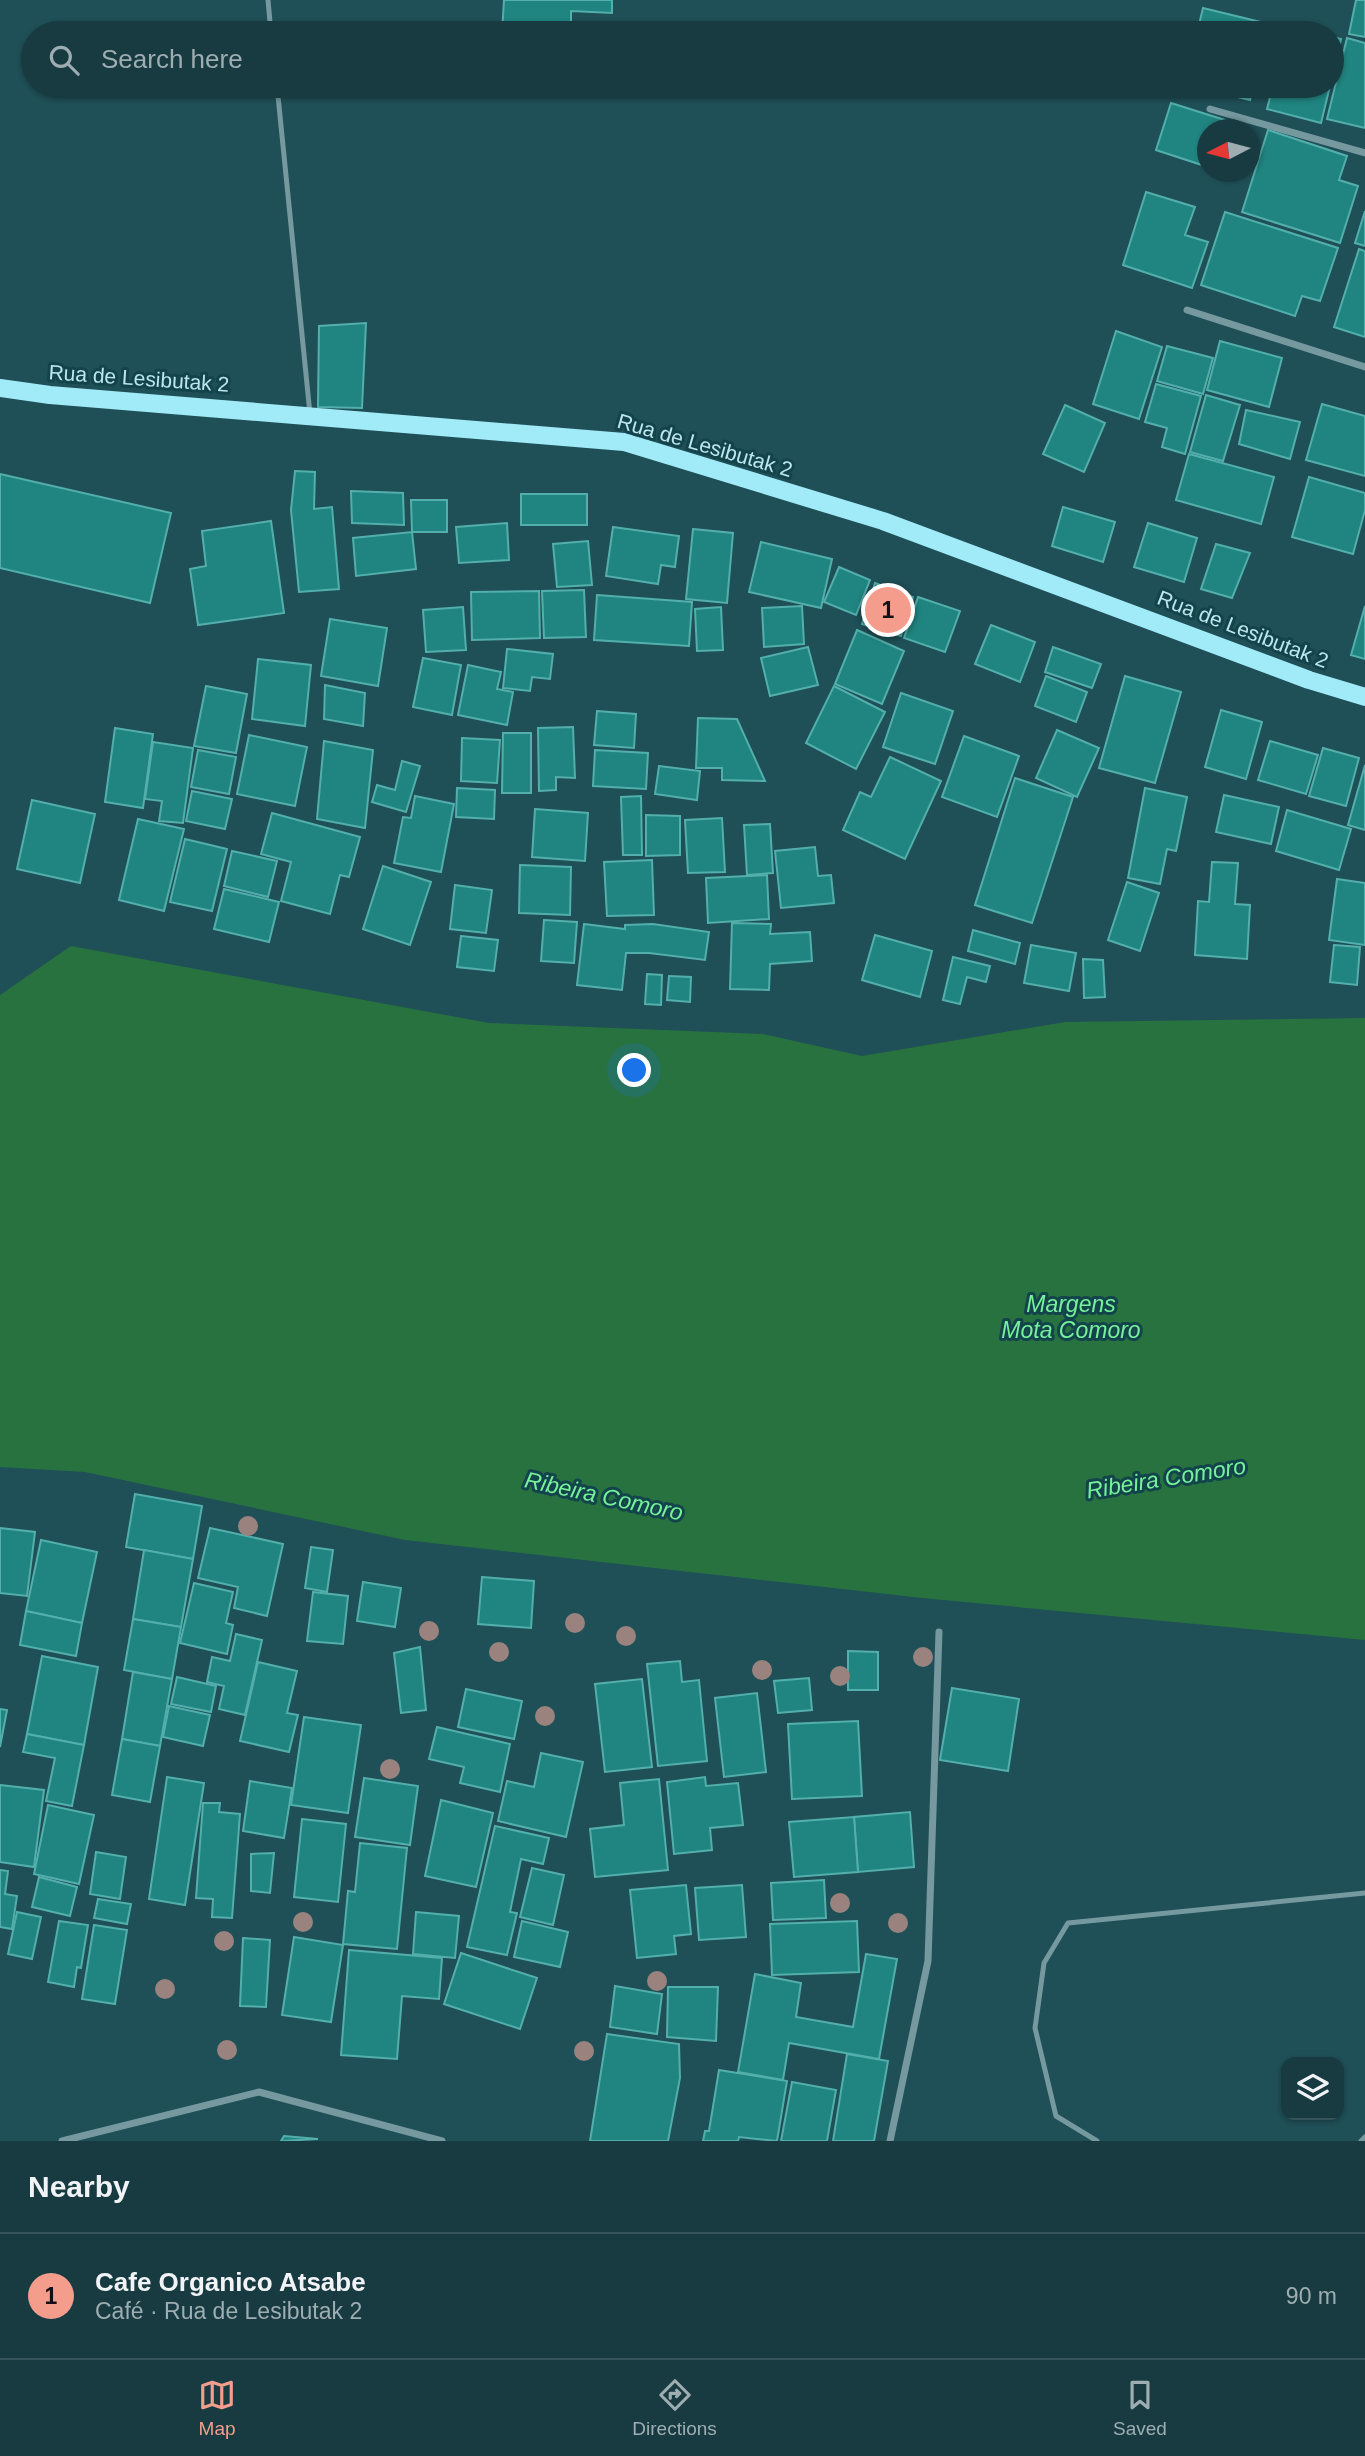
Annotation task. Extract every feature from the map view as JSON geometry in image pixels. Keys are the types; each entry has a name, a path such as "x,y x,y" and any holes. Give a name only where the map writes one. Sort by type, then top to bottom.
{"main road":[{"name":"Rua de Lesibutak 2","path":"0,388 50,395 310,414 624,442 883,521 1309,680 1365,696"}],"street":[{"path":"1210,109 1365,152"},
{"path":"1187,310 1365,367"},
{"path":"890,2141 928,1961 939,1632"},
{"path":"62,2141 259,2092 442,2141"}],"lane":[{"path":"268,0 270,21"},
{"path":"277,98 310,414"},
{"path":"1097,2141 1056,2116 1035,2028 1044,1963 1069,1923 1365,1893"},
{"path":"1361,2141 1365,2137"}],"water":[{"name":"Margens Mota Comoro","path":"71,946 489,1023 763,1034 862,1056 1065,1022 1365,1018 1365,1640 922,1598 405,1540 85,1472 0,1467 0,995"}],"building":[{"path":"504,0 612,0 612,13 571,11 571,21 503,21"},
{"path":"1356,0 1365,0 1365,37 1349,34"},
{"path":"1203,8 1257,21 1200,21"},
{"path":"1347,38 1365,43 1365,128 1327,119 1332,98 1344,98 1344,50"},
{"path":"1270,98 1327,98 1321,123 1267,109"},
{"path":"1171,103 1222,119 1197,119 1197,163 1156,150"},
{"path":"1268,130 1347,156 1339,180 1358,186 1340,243 1242,212 1252,182 1260,182 1260,155"},
{"path":"1146,192 1195,207 1185,235 1208,242 1192,288 1123,265"},
{"path":"1365,211 1365,246 1355,243"},
{"path":"1225,212 1338,248 1320,301 1302,296 1295,316 1201,285"},
{"path":"1359,249 1365,251 1365,337 1334,327"},
{"path":"366,323 362,408 318,407 319,326"},
{"path":"1116,331 1162,347 1139,419 1093,404"},
{"path":"1220,341 1282,358 1269,407 1207,390"},
{"path":"1167,346 1213,358 1203,394 1157,381"},
{"path":"1156,384 1201,396 1185,454 1162,447 1167,428 1145,422"},
{"path":"1206,395 1240,405 1223,461 1190,452"},
{"path":"1322,404 1365,416 1365,476 1306,460"},
{"path":"1065,405 1105,423 1084,472 1043,454"},
{"path":"1246,410 1300,422 1290,459 1239,444"},
{"path":"1189,454 1274,477 1261,524 1176,500"},
{"path":"295,471 315,472 314,509 332,507 339,589 299,592 291,510"},
{"path":"0,474 171,513 150,603 0,568"},
{"path":"1309,477 1365,493 1365,510 1353,554 1292,537"},
{"path":"351,491 403,493 404,525 352,523"},
{"path":"521,494 587,494 587,525 521,525"},
{"path":"411,500 447,500 447,532 412,532"},
{"path":"1063,507 1115,522 1103,562 1052,546"},
{"path":"271,521 284,613 198,625 190,569 206,566 202,531"},
{"path":"507,523 509,560 459,563 456,527"},
{"path":"1148,523 1197,538 1184,582 1134,567"},
{"path":"613,527 679,536 675,567 661,565 658,584 606,576"},
{"path":"693,529 733,533 727,603 686,599"},
{"path":"412,532 416,569 356,576 353,538"},
{"path":"588,541 592,585 557,587 553,544"},
{"path":"761,542 832,559 821,608 749,592"},
{"path":"1216,544 1250,553 1232,598 1201,589"},
{"path":"839,567 870,580 856,615 824,602"},
{"path":"875,583 913,597 901,636 862,624"},
{"path":"584,590 586,637 544,638 542,591"},
{"path":"539,591 540,638 472,640 471,592"},
{"path":"597,595 692,602 689,646 594,640"},
{"path":"918,597 960,611 945,652 904,638"},
{"path":"802,606 804,644 764,647 762,608"},
{"path":"1365,606 1365,659 1351,655"},
{"path":"463,607 466,650 426,652 423,610"},
{"path":"721,607 723,650 697,651 695,609"},
{"path":"330,619 387,628 378,686 321,676"},
{"path":"991,625 1035,642 1020,682 975,664"},
{"path":"857,630 904,651 882,704 835,684"},
{"path":"808,647 818,685 770,696 761,658"},
{"path":"1053,647 1101,664 1092,688 1045,672"},
{"path":"507,649 553,654 550,679 532,677 530,691 503,688"},
{"path":"423,658 461,665 452,715 413,707"},
{"path":"258,659 311,665 305,726 252,719"},
{"path":"468,665 501,672 497,689 513,692 507,725 458,715"},
{"path":"1046,676 1087,692 1076,722 1035,706"},
{"path":"1125,676 1181,692 1155,783 1099,768"},
{"path":"325,685 365,693 363,726 324,719"},
{"path":"206,686 247,694 236,753 194,746"},
{"path":"834,686 885,712 856,769 806,743"},
{"path":"901,693 953,711 935,764 883,747"},
{"path":"1221,710 1262,722 1246,779 1205,767"},
{"path":"597,711 636,714 634,748 594,745"},
{"path":"698,718 737,719 765,781 722,780 722,768 696,768"},
{"path":"573,727 575,778 556,777 556,790 539,791 538,728"},
{"path":"115,728 153,734 143,808 105,802"},
{"path":"1057,730 1099,748 1077,797 1036,778"},
{"path":"503,733 531,733 531,793 502,793"},
{"path":"249,735 307,747 295,806 237,794"},
{"path":"964,736 1019,756 997,817 942,797"},
{"path":"462,738 500,740 497,783 461,781"},
{"path":"324,741 373,750 365,828 317,819"},
{"path":"1270,741 1318,755 1306,794 1258,780"},
{"path":"153,742 193,748 183,823 159,821 162,801 145,799"},
{"path":"1323,748 1359,758 1346,806 1309,796"},
{"path":"198,750 236,757 229,794 191,787"},
{"path":"595,750 648,753 646,789 593,786"},
{"path":"890,757 941,781 905,859 843,830 860,792 871,797"},
{"path":"402,761 420,766 406,812 372,802 377,785 395,790"},
{"path":"1365,765 1365,830 1348,825"},
{"path":"659,766 700,771 697,800 655,794"},
{"path":"1015,778 1073,797 1032,923 975,905"},
{"path":"457,788 495,790 494,819 456,817"},
{"path":"1145,788 1187,797 1176,851 1167,849 1160,884 1128,878"},
{"path":"192,791 232,799 225,829 186,821"},
{"path":"1224,795 1279,807 1271,844 1216,832"},
{"path":"415,796 454,804 441,872 394,863 403,817 411,818"},
{"path":"641,796 642,855 623,855 621,797"},
{"path":"32,800 95,814 80,883 17,869"},
{"path":"535,809 588,813 585,861 532,857"},
{"path":"1287,810 1351,829 1339,870 1276,851"},
{"path":"272,813 360,837 349,877 340,875 330,914 281,901 291,862 261,854"},
{"path":"646,815 680,816 680,855 646,856"},
{"path":"722,818 725,872 688,873 685,820"},
{"path":"138,819 184,829 164,911 119,900"},
{"path":"770,824 773,873 747,875 744,825"},
{"path":"185,839 227,849 212,911 170,902"},
{"path":"815,847 818,876 831,875 834,903 781,908 775,851"},
{"path":"232,851 277,861 268,897 224,886"},
{"path":"652,860 654,915 607,916 604,862"},
{"path":"1212,862 1238,863 1235,904 1250,905 1247,959 1195,955 1198,901 1209,902"},
{"path":"520,865 571,867 570,915 519,913"},
{"path":"383,866 431,882 410,945 363,929"},
{"path":"767,875 769,919 708,923 706,878"},
{"path":"1337,879 1365,883 1365,945 1329,940"},
{"path":"1127,882 1159,893 1140,951 1108,940"},
{"path":"455,885 492,890 486,933 450,929"},
{"path":"224,889 279,902 269,942 214,929"},
{"path":"544,920 577,922 574,963 541,961"},
{"path":"732,923 771,924 770,934 810,932 812,961 770,964 769,990 730,989"},
{"path":"584,924 625,929 625,925 653,924 709,932 705,960 626,953 622,990 577,985"},
{"path":"973,930 1020,943 1015,964 968,951"},
{"path":"875,935 932,951 920,997 862,980"},
{"path":"461,936 498,940 494,971 457,967"},
{"path":"1031,945 1076,953 1069,991 1024,983"},
{"path":"1334,945 1360,947 1357,985 1330,982"},
{"path":"953,957 990,966 986,982 967,977 960,1004 943,1000"},
{"path":"1083,959 1103,960 1105,997 1084,998"},
{"path":"647,974 662,975 661,1005 645,1004"},
{"path":"669,976 691,977 690,1002 667,1000"},
{"path":"135,1494 202,1506 193,1559 126,1547"},
{"path":"0,1528 35,1532 27,1596 0,1593"},
{"path":"210,1528 283,1544 267,1616 234,1608 238,1587 198,1578"},
{"path":"41,1540 97,1552 82,1623 26,1611"},
{"path":"311,1547 333,1550 327,1592 305,1588"},
{"path":"144,1550 193,1559 181,1627 133,1619"},
{"path":"482,1577 534,1581 531,1628 478,1624"},
{"path":"363,1582 401,1588 395,1627 357,1621"},
{"path":"194,1583 233,1592 226,1623 233,1625 227,1654 180,1643"},
{"path":"313,1592 348,1596 343,1644 307,1641"},
{"path":"26,1611 82,1623 76,1656 20,1645"},
{"path":"133,1619 181,1627 172,1679 124,1670"},
{"path":"236,1634 262,1640 245,1715 219,1709 224,1686 207,1682 212,1657 230,1661"},
{"path":"420,1647 426,1710 401,1713 394,1653"},
{"path":"848,1651 878,1652 878,1690 848,1690"},
{"path":"42,1656 98,1667 84,1745 27,1734"},
{"path":"680,1661 682,1682 699,1680 707,1761 658,1766 647,1664"},
{"path":"258,1662 297,1671 287,1713 298,1715 289,1752 240,1741"},
{"path":"133,1672 172,1679 160,1746 122,1739"},
{"path":"177,1677 216,1686 211,1712 171,1704"},
{"path":"809,1678 812,1710 778,1713 774,1681"},
{"path":"642,1679 652,1767 605,1772 595,1684"},
{"path":"952,1688 1019,1699 1008,1771 940,1760"},
{"path":"466,1689 522,1701 514,1739 458,1727"},
{"path":"757,1693 766,1772 724,1777 715,1698"},
{"path":"169,1706 210,1715 203,1746 163,1737"},
{"path":"0,1709 7,1710 0,1747"},
{"path":"304,1717 361,1725 348,1813 291,1805"},
{"path":"858,1721 862,1796 792,1799 788,1724"},
{"path":"437,1727 510,1744 500,1792 460,1783 464,1767 429,1759"},
{"path":"27,1734 84,1745 72,1806 46,1801 55,1758 23,1752"},
{"path":"122,1739 160,1746 150,1802 112,1795"},
{"path":"541,1753 583,1762 566,1837 498,1821 507,1781 534,1787"},
{"path":"167,1777 204,1783 185,1905 149,1899"},
{"path":"705,1777 706,1786 738,1783 743,1825 710,1828 712,1850 674,1854 667,1782"},
{"path":"364,1778 418,1786 410,1845 355,1837"},
{"path":"659,1779 668,1870 595,1877 590,1829 624,1825 620,1783"},
{"path":"250,1781 292,1788 284,1838 243,1831"},
{"path":"0,1785 44,1790 34,1867 0,1862"},
{"path":"441,1800 493,1813 476,1887 425,1876"},
{"path":"203,1803 220,1803 219,1812 240,1814 232,1918 212,1917 213,1899 196,1898"},
{"path":"48,1805 94,1815 79,1884 34,1874"},
{"path":"910,1812 914,1867 858,1872 854,1817"},
{"path":"854,1817 858,1872 794,1877 789,1822"},
{"path":"302,1819 346,1824 338,1902 294,1897"},
{"path":"495,1826 549,1838 543,1864 521,1859 510,1912 517,1913 507,1955 467,1947"},
{"path":"360,1843 407,1848 397,1949 343,1944 348,1891 355,1892"},
{"path":"96,1852 126,1857 120,1899 90,1894"},
{"path":"274,1853 270,1893 251,1891 251,1854"},
{"path":"532,1868 564,1875 553,1925 520,1917"},
{"path":"0,1870 8,1871 5,1894 17,1896 12,1929 0,1927"},
{"path":"39,1877 77,1887 70,1916 32,1907"},
{"path":"824,1880 826,1918 773,1920 771,1883"},
{"path":"686,1885 691,1934 674,1936 676,1954 637,1958 630,1890"},
{"path":"742,1885 746,1937 699,1940 695,1888"},
{"path":"98,1899 131,1904 127,1924 94,1918"},
{"path":"17,1912 41,1917 32,1959 8,1954"},
{"path":"416,1912 459,1916 455,1958 413,1954"},
{"path":"59,1921 88,1925 81,1968 77,1967 74,1987 48,1982"},
{"path":"522,1921 568,1932 560,1967 514,1957"},
{"path":"857,1921 859,1972 772,1975 770,1924"},
{"path":"94,1925 127,1930 115,2004 82,1999"},
{"path":"294,1937 343,1945 331,2022 282,2015"},
{"path":"243,1938 270,1940 266,2007 240,2006"},
{"path":"349,1950 442,1958 439,1999 402,1996 397,2059 341,2055"},
{"path":"461,1953 537,1978 520,2029 444,2004"},
{"path":"866,1954 897,1959 879,2059 789,2043 783,2080 738,2072 755,1974 801,1983 796,2017 853,2027"},
{"path":"615,1986 662,1994 657,2034 610,2027"},
{"path":"668,1987 718,1987 716,2041 667,2037"},
{"path":"607,2034 679,2044 680,2078 668,2141 590,2141"},
{"path":"847,2054 888,2061 874,2141 833,2141"},
{"path":"719,2070 787,2081 777,2141 739,2137 738,2141 703,2141 705,2131 709,2131"},
{"path":"792,2082 836,2090 827,2141 781,2141"},
{"path":"284,2136 318,2139 281,2141"}],"place":[{"name":"Cafe Organico Atsabe","path":"888,610"}],"water label":[{"name":"Ribeira Comoro","path":"1166,1478"},
{"name":"Ribeira Comoro","path":"604,1496"}]}
